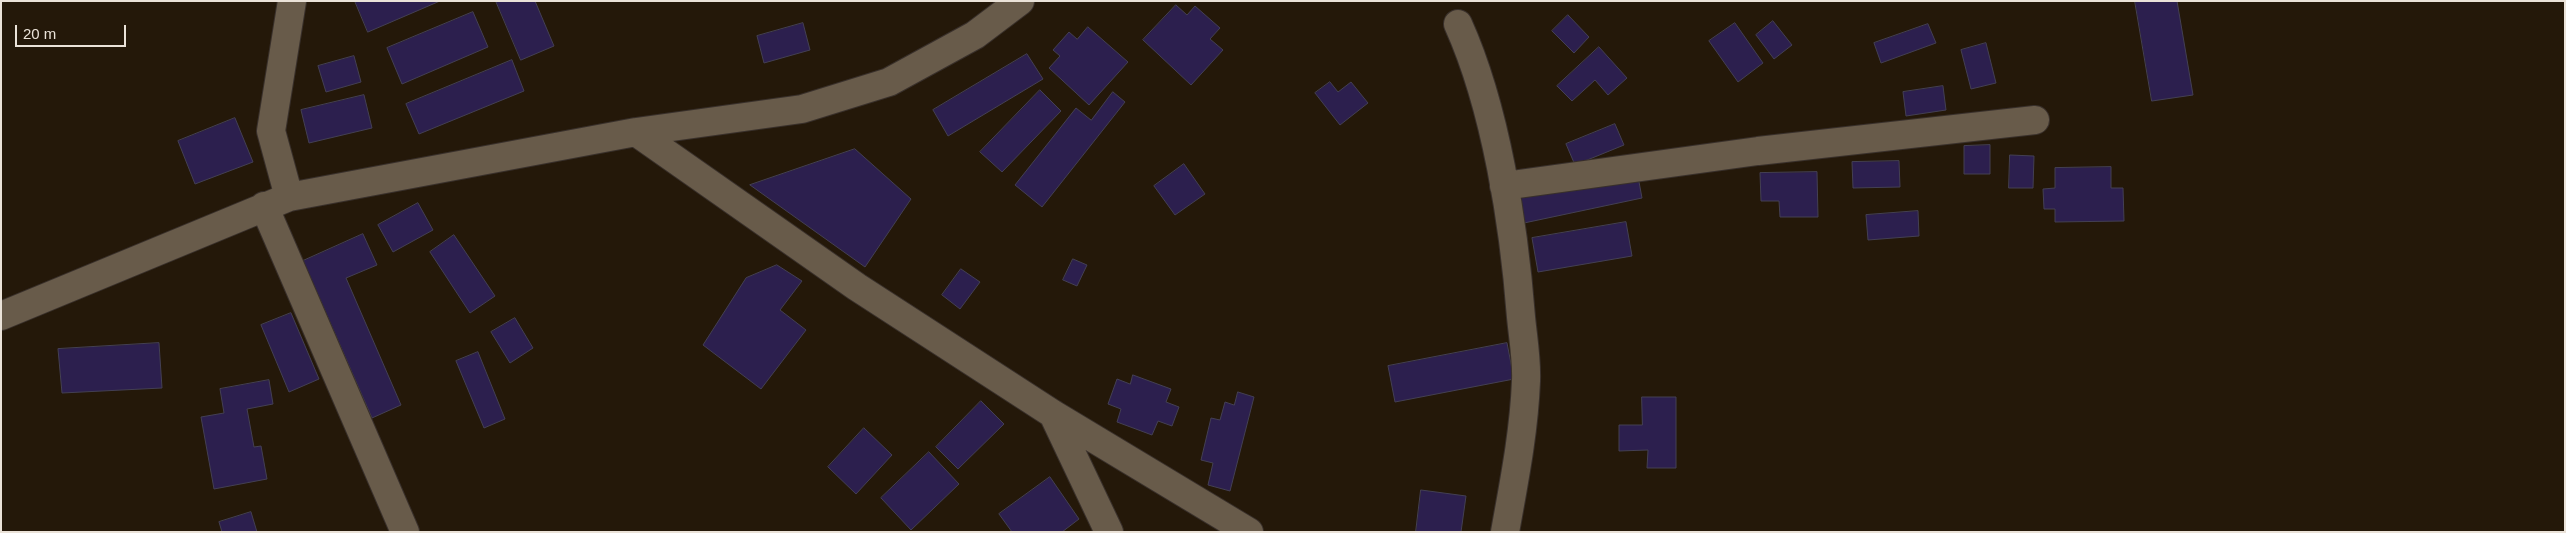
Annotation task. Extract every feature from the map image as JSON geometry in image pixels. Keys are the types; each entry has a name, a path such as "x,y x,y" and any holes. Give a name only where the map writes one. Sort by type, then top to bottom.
{"street":[{"path":"292,1 271,131 276,201 405,532"},
{"path":"1,316 276,201 636,132 802,109 889,82 975,35 1020,1"},
{"path":"1458,24 1468,45 1504,186 1519,288 1526,380 1517,464 1504,532"},
{"path":"1504,186 1758,151 2035,120"},
{"path":"636,132 857,286 1053,414 1249,532"},
{"path":"1053,414 1109,532"}],"building":[{"path":"355,1 440,1 368,32"},
{"path":"496,1 535,1 554,46 521,60"},
{"path":"2135,1 2177,1 2193,95 2152,101"},
{"path":"1176,5 1187,15 1195,6 1220,28 1210,39 1223,50 1191,85 1143,40"},
{"path":"473,12 488,47 402,84 387,48"},
{"path":"1568,15 1589,37 1574,53 1552,31"},
{"path":"1773,21 1792,45 1774,59 1756,35"},
{"path":"803,23 810,50 764,63 757,36"},
{"path":"1735,23 1763,63 1738,82 1709,41"},
{"path":"1928,24 1936,43 1881,63 1874,43"},
{"path":"1088,27 1128,62 1089,105 1049,68 1060,56 1053,50 1069,32 1077,39"},
{"path":"1986,43 1996,83 1971,89 1961,50"},
{"path":"1599,47 1627,78 1608,95 1595,80 1572,101 1557,86"},
{"path":"1027,54 1043,79 948,136 933,110"},
{"path":"354,56 361,82 326,92 318,66"},
{"path":"512,60 524,91 419,134 406,104"},
{"path":"1330,82 1338,92 1351,82 1368,103 1340,125 1315,93"},
{"path":"1943,86 1946,110 1906,116 1903,92"},
{"path":"1040,90 1061,111 1002,172 980,152"},
{"path":"1113,92 1125,102 1042,207 1015,185 1076,108 1091,120"},
{"path":"364,95 372,128 309,143 301,110"},
{"path":"235,118 253,162 195,184 178,141"},
{"path":"1615,124 1624,145 1575,165 1566,144"},
{"path":"1990,145 1990,174 1964,174 1964,146"},
{"path":"855,149 911,199 865,267 750,185"},
{"path":"2010,155 2034,156 2033,188 2009,188"},
{"path":"1899,161 1900,187 1853,188 1852,162"},
{"path":"1184,164 1205,194 1175,215 1154,186"},
{"path":"2111,167 2111,188 2123,188 2124,221 2055,222 2055,209 2044,209 2043,189 2055,188 2055,168"},
{"path":"1637,171 1642,198 1524,223 1518,196"},
{"path":"1817,172 1818,217 1780,217 1779,201 1761,201 1760,173"},
{"path":"418,203 433,230 393,252 378,225"},
{"path":"1918,211 1919,236 1868,240 1866,215"},
{"path":"1626,222 1632,256 1538,272 1532,238"},
{"path":"363,234 377,265 346,278 401,405 372,418 303,261"},
{"path":"454,235 495,296 470,313 430,252"},
{"path":"1073,259 1087,265 1077,286 1063,280"},
{"path":"777,265 802,281 780,310 806,330 761,389 703,345 746,278"},
{"path":"961,269 980,282 960,309 942,295"},
{"path":"291,313 319,379 289,392 261,325"},
{"path":"515,318 533,348 510,363 491,332"},
{"path":"159,343 162,388 62,393 58,349"},
{"path":"1507,343 1514,379 1395,402 1388,366"},
{"path":"478,352 505,419 484,428 456,361"},
{"path":"1133,375 1171,389 1166,402 1179,407 1172,426 1158,421 1152,435 1117,422 1121,409 1108,404 1117,379 1130,384"},
{"path":"269,380 273,404 247,409 254,447 261,446 267,479 214,489 201,417 224,413 220,389"},
{"path":"1238,392 1254,397 1230,491 1208,485 1213,463 1201,460 1211,418 1220,420 1225,402 1234,405"},
{"path":"1642,397 1676,397 1676,468 1647,468 1648,450 1619,451 1619,425 1642,425"},
{"path":"981,401 1004,424 958,469 936,447"},
{"path":"864,428 892,455 856,494 828,467"},
{"path":"929,452 959,484 911,530 881,498"},
{"path":"1050,477 1079,519 1062,532 1012,532 999,514"},
{"path":"1421,490 1466,496 1461,532 1416,532"},
{"path":"251,512 257,532 222,532 219,522"}]}
